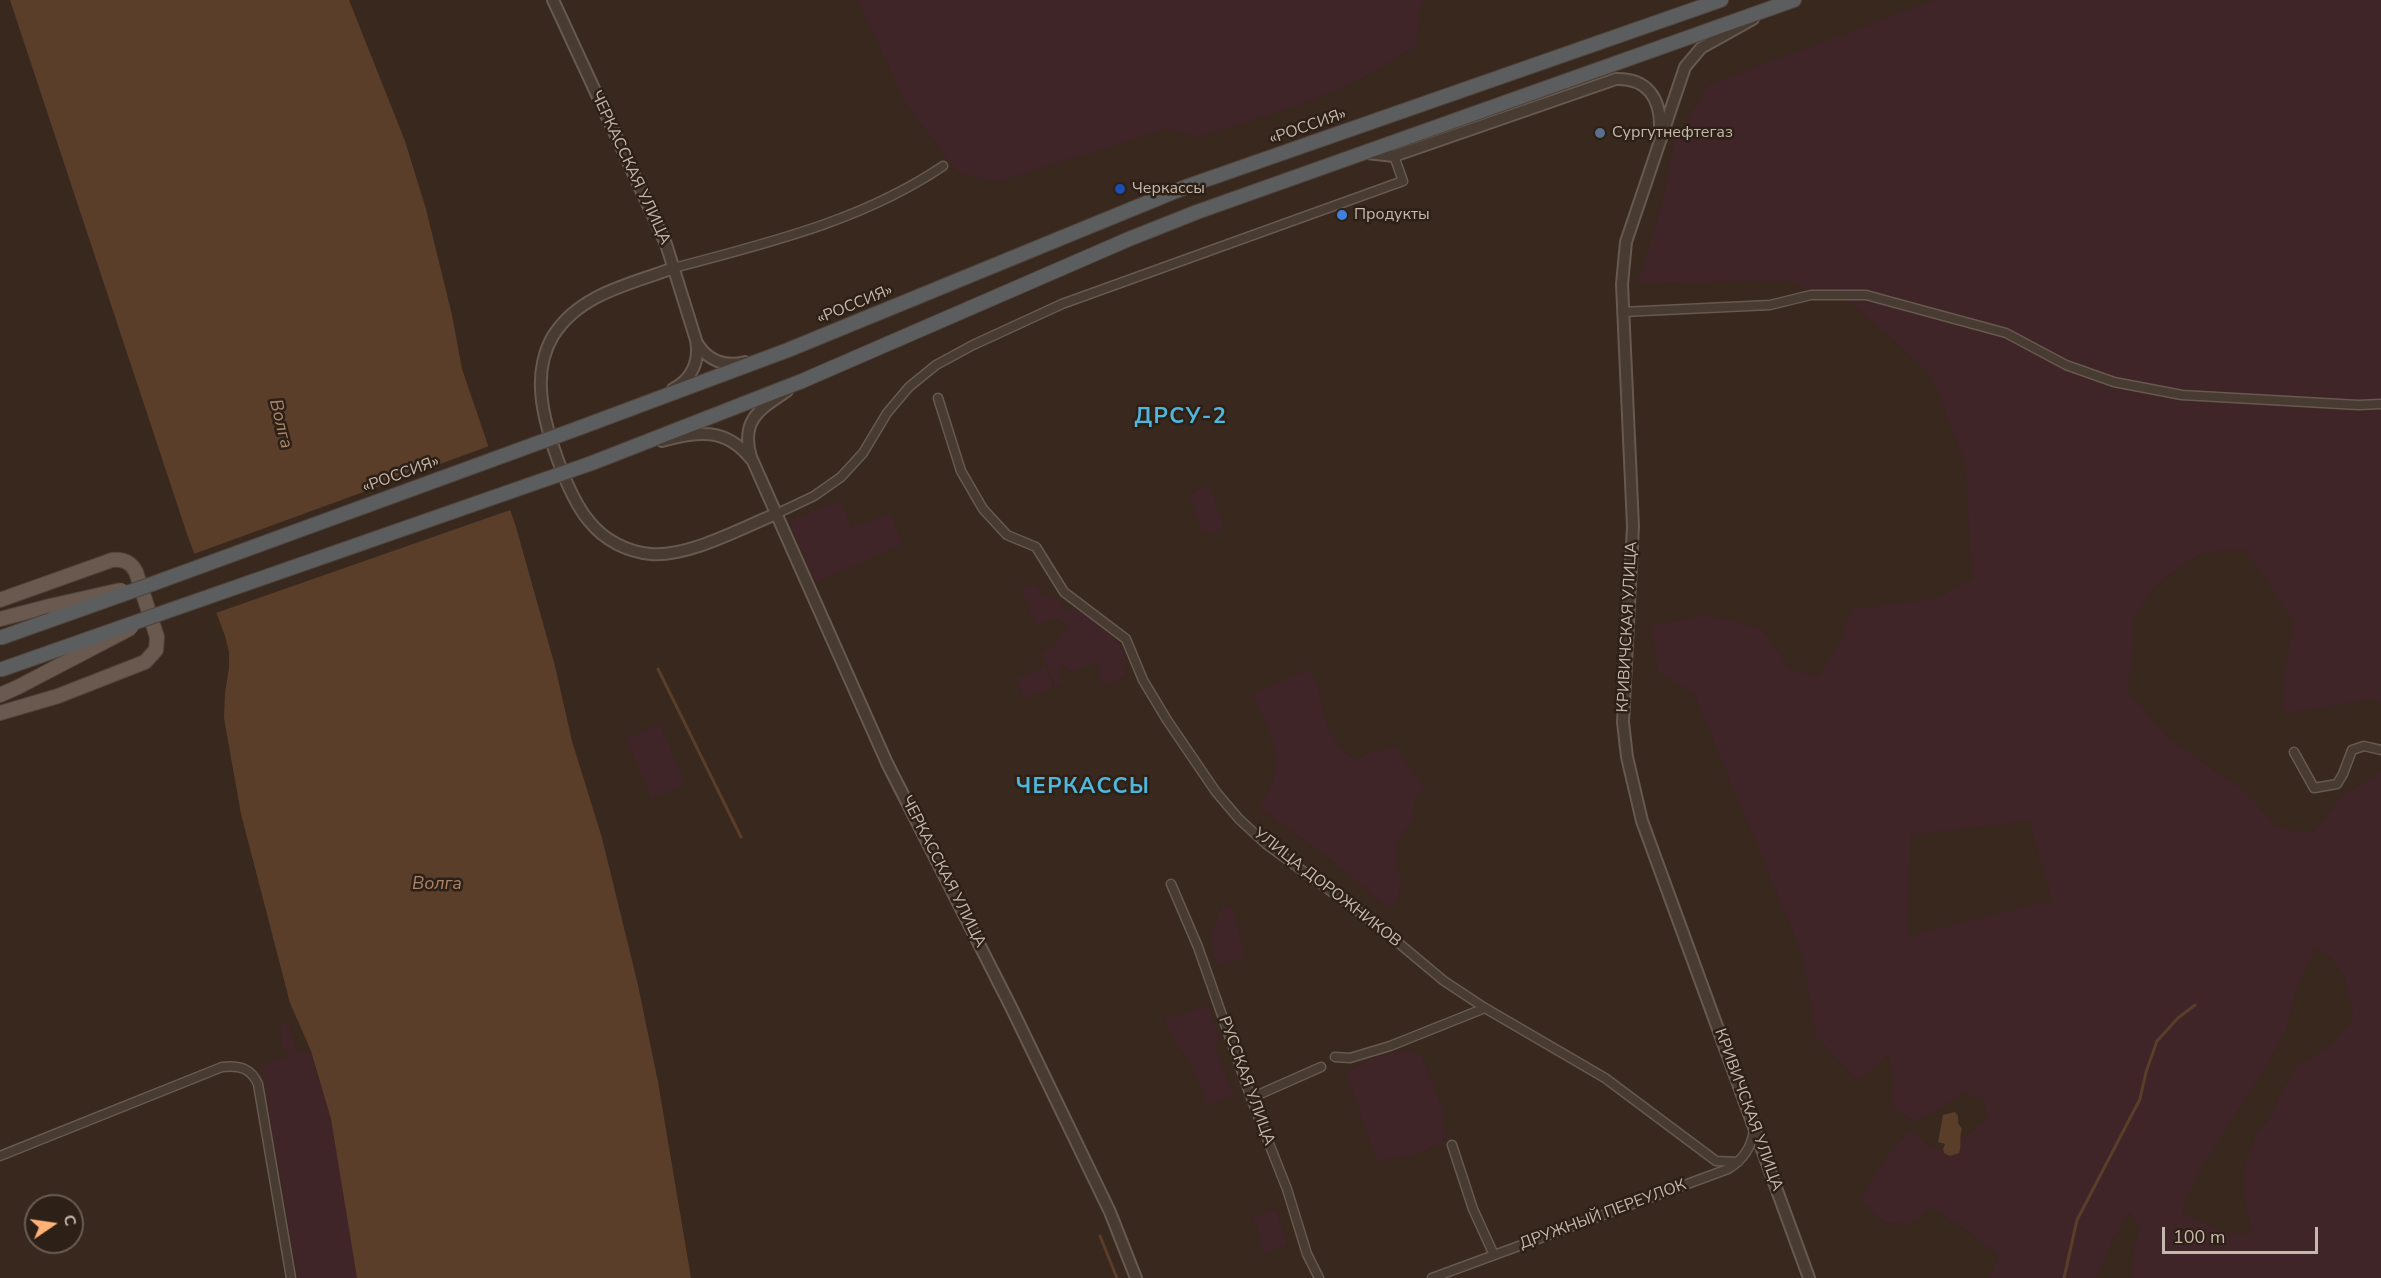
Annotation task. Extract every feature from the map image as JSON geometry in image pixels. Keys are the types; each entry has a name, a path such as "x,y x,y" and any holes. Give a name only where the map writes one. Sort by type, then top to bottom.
{"highway":[{"name":"«РОССИЯ»","path":"0,638 788,350 1188,186 1722,0"},
{"path":"0,670 592,463 802,381 1129,239 1197,212 1794,0"}],"main road":[{"path":"0,600 112,560 122,560 130,564 136,572 158,640 154,652 142,663 58,696 0,713"},
{"path":"0,619 152,584"},
{"path":"0,695 162,612"}],"street":[{"name":"ЧЕРКАССКАЯ УЛИЦА","path":"554,0 666,244 696,340 695,364 684,381 674,388 607,418"},
{"name":"КРИВИЧСКАЯ УЛИЦА","path":"1778,6 1706,45 1692,57 1682,72 1626,242 1622,312 1633,526 1623,710 1627,757 1642,821 1809,1278"},
{"path":"1367,153 1394,156 1616,79 1627,79 1638,83 1653,96 1660,114 1660,141"},
{"path":"943,166 913,186 842,219 753,247 674,268 587,301 561,325 549,345 543,367 541,390 548,425 565,476 579,506 593,526 619,545 644,553 664,554 684,551 776,514 814,496 841,477 863,453 894,404 909,387 936,365 973,345 1062,304 1403,181 1394,156"},
{"path":"1622,312 1770,305 1811,295 1866,295 2006,333 2066,365 2114,382 2182,395 2358,405 2381,404"},
{"name":"ЧЕРКАССКАЯ УЛИЦА","path":"696,340 711,358 729,364 788,350"},
{"name":"ЧЕРКАССКАЯ УЛИЦА","path":"802,381 758,411 754,417 748,441 754,464 887,763 1011,1007 1110,1212 1136,1278"},
{"name":"УЛИЦА ДОРОЖНИКОВ","path":"938,399 961,471 983,509 1007,535 1036,547 1064,592 1126,639 1143,680 1167,720 1216,792 1239,819 1266,844 1377,925 1444,981 1485,1008 1605,1078 1716,1161 1738,1162"},
{"name":"ЧЕРКАССКАЯ УЛИЦА","path":"618,453 686,435 703,433 730,440 744,450 754,464"},
{"path":"2294,752 2314,788 2337,783 2352,750 2364,746 2381,750"},
{"name":"РУССКАЯ УЛИЦА","path":"1171,884 1198,947 1251,1098 1287,1189 1307,1254 1319,1278"},
{"path":"1335,1057 1350,1058 1389,1046 1485,1008"},
{"path":"0,1156 222,1067 242,1067 249,1071 258,1084 291,1278"},
{"path":"1251,1098 1321,1067"},
{"path":"1738,1162 1750,1145 1754,1129"},
{"path":"1452,1145 1473,1209 1494,1255"},
{"name":"ДРУЖНЫЙ ПЕРЕУЛОК","path":"1433,1278 1722,1171 1738,1162"}],"shaded area":[{"path":"858,0 1426,0 1420,10 1416,47 1363,78 1305,103 1199,137 1167,129 997,182 957,172 905,103"},
{"path":"1935,0 2381,0 2381,704 2376,699 2283,714 2285,669 2293,623 2266,579 2243,550 2201,553 2158,583 2133,618 2133,652 2127,691 2170,739 2247,793 2276,827 2313,833 2344,793 2381,772 2381,1278 2131,1278 2134,1247 2140,1230 2130,1212 2111,1242 2097,1278 1989,1278 1999,1256 1966,1230 1931,1208 1911,1224 1885,1223 1864,1204 1862,1194 1894,1147 1910,1130 1920,1136 1927,1146 1943,1149 1944,1153 1961,1147 1961,1140 1988,1118 1983,1099 1962,1093 1934,1112 1913,1121 1890,1105 1894,1081 1889,1055 1858,1081 1816,1037 1802,954 1694,694 1658,672 1651,626 1705,615 1762,628 1789,668 1817,677 1842,639 1851,609 1937,598 1972,579 1965,463 1931,375 1850,302 1783,281 1638,284 1663,199 1675,140 1707,85","holes":["2029,821 2052,900 1907,936 1911,835","2315,948 2331,958 2344,977 2353,1014 2349,1026 2329,1046 2295,1066 2268,1119 2256,1134 2245,1166 2243,1192 2252,1234 2229,1234 2182,1213 2196,1177 2269,1062 2285,1032 2297,988"]},
{"path":"1207,487 1211,489 1223,524 1222,529 1212,534 1202,532 1190,496 1196,489"},
{"path":"840,500 851,528 890,513 903,544 815,583 789,522"},
{"path":"1034,584 1041,595 1060,599 1067,611 1079,608 1113,636 1123,653 1125,676 1112,683 1102,684 1098,683 1101,667 1096,663 1073,671 1060,665 1061,684 1055,685 1041,653 1053,647 1068,626 1056,618 1039,625 1034,623 1020,588"},
{"path":"1045,666 1054,687 1025,700 1016,679"},
{"path":"1310,669 1315,678 1330,732 1339,746 1354,760 1369,752 1395,747 1426,788 1416,798 1414,820 1398,839 1396,863 1401,880 1396,904 1386,907 1344,870 1259,807 1274,777 1276,756 1270,734 1251,694"},
{"path":"660,723 685,784 651,799 626,738"},
{"path":"1223,904 1233,909 1245,954 1241,959 1218,965 1211,943 1214,927"},
{"path":"1209,1005 1220,1042 1215,1044 1233,1096 1207,1106 1201,1086 1185,1052 1181,1053 1163,1019"},
{"path":"280,1023 290,1025 298,1054 310,1051 332,1119 357,1278 298,1278 260,1064 291,1056 282,1049"},
{"path":"1403,1050 1421,1055 1445,1113 1441,1118 1447,1137 1423,1152 1377,1161 1346,1072 1373,1058"},
{"path":"1275,1208 1288,1244 1263,1254 1259,1245 1263,1243 1252,1217"}],"water":[{"name":"Волга","path":"10,0 349,0 405,141 426,209 452,315 462,369 516,527 555,666 572,741 602,838 638,985 658,1082 691,1278 357,1278 331,1119 311,1051 290,1003 241,814 224,718 229,668 229,652 225,636 187,534"},
{"path":"1955,1112 1962,1129 1960,1147 1959,1153 1950,1156 1944,1153 1945,1144 1938,1142 1943,1115"}],"pier":[{"path":"492,445 513,509 213,614 191,555"}],"waterway":[{"path":"658,669 741,837"},
{"path":"2064,1278 2077,1220 2140,1099 2146,1072 2157,1041 2178,1018 2195,1005"},
{"path":"1100,1236 1117,1278"}],"place":[{"name":"Сургутнефтегаз","path":"1600,133"},
{"name":"Черкассы","path":"1120,189"},
{"name":"Продукты","path":"1342,215"}],"district":[{"name":"ДРСУ-2","path":"1181,418"},
{"name":"ЧЕРКАССЫ","path":"1083,788"}]}
